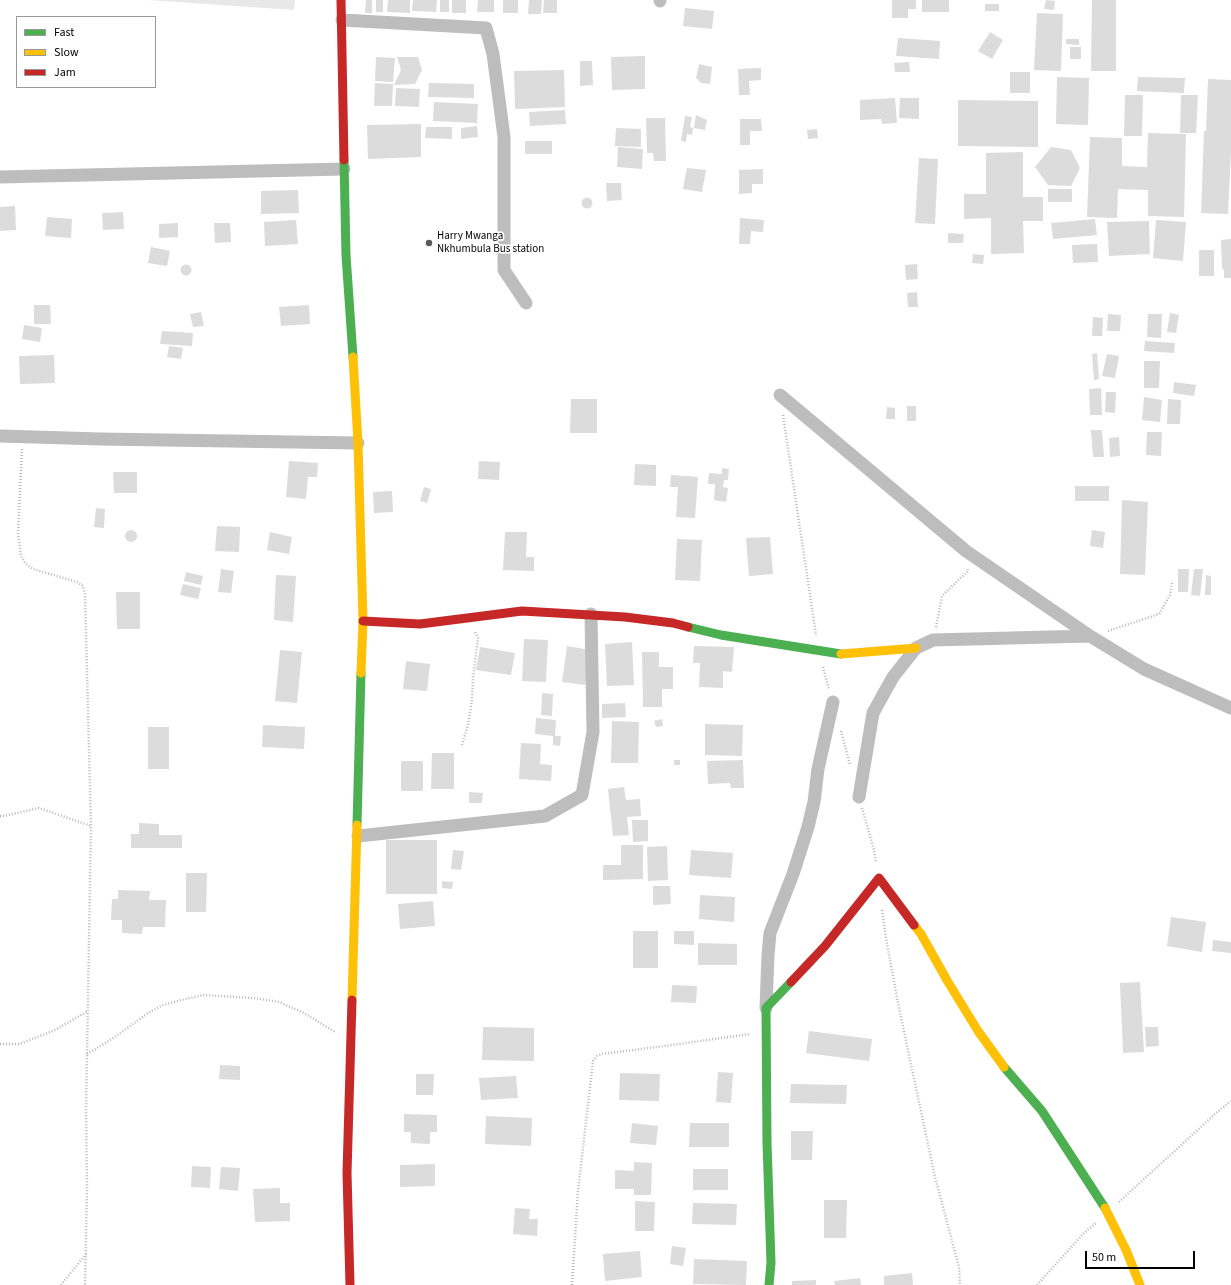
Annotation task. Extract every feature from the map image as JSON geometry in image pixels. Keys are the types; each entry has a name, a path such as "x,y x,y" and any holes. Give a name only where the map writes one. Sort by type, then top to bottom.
{"street":[{"path":"341,0 346,255 358,443 364,621 347,1173 350,1285"},
{"path":"342,20 486,28 493,54 504,138 504,270 526,303"},
{"path":"0,177 344,169"},
{"path":"780,395 966,551 1090,636 1144,669 1231,708"},
{"path":"0,436 108,440 358,443"},
{"path":"364,621 420,624 522,611 591,614 673,624 721,634 841,654 916,648 933,640 1090,636"},
{"path":"358,836 545,816 582,795 593,732 591,614"},
{"path":"859,797 873,713 894,677 916,648"},
{"path":"769,1285 770,1263 766,1008 770,933 793,874 808,827 832,702"},
{"path":"766,1008 825,946 879,878 921,934 978,1031 1002,1064 1042,1111 1108,1213 1126,1250 1140,1285"}],"path":[{"path":"780,395 819,651 832,702"},
{"path":"23,436 18,534 21,556 26,564 33,569 78,582 83,586 85,594 91,826 86,1111 87,1188 85,1285"},
{"path":"933,640 942,596 968,571 966,551"},
{"path":"1090,636 1159,614 1170,595 1172,582"},
{"path":"456,620 473,627 478,638 472,700 468,725 462,745"},
{"path":"841,731 851,768"},
{"path":"859,797 874,850 879,878"},
{"path":"0,816 39,808 91,826"},
{"path":"882,908 902,1023 935,1177 958,1267 960,1285"},
{"path":"87,1054 153,1011 185,999 204,995 254,998 279,1002 304,1013 351,1042"},
{"path":"0,1044 20,1044 55,1030 88,1011"},
{"path":"572,1285 578,1191 593,1061 597,1056 602,1054 766,1031"},
{"path":"1037,1285 1084,1233 1231,1101"},
{"path":"62,1285 86,1254"}],"shaded area":[{"path":"148,0 295,0 294,10"}],"building":[{"path":"366,0 372,0 372,13 365,13"},
{"path":"376,0 383,0 383,12 376,12"},
{"path":"388,0 410,0 410,13 387,12"},
{"path":"413,0 437,0 436,12 412,11"},
{"path":"440,0 449,0 449,12 440,12"},
{"path":"452,0 466,0 466,13 452,13"},
{"path":"478,0 494,0 494,12 477,12"},
{"path":"503,0 518,0 518,13 503,13"},
{"path":"529,0 542,0 541,14 528,14"},
{"path":"544,0 557,0 557,13 543,13"},
{"path":"892,0 916,0 916,9 908,9 908,18 892,18"},
{"path":"922,0 949,0 949,12 922,12"},
{"path":"1046,0 1055,1 1054,10 1044,9"},
{"path":"1092,0 1116,0 1116,71 1091,71"},
{"path":"985,4 999,4 999,11 985,11"},
{"path":"685,8 714,11 712,29 683,26"},
{"path":"1037,13 1063,14 1061,71 1034,70"},
{"path":"990,32 1003,40 992,59 978,51"},
{"path":"898,38 940,41 939,59 896,56"},
{"path":"1066,39 1079,39 1079,45 1066,44"},
{"path":"1070,47 1081,47 1081,59 1070,59"},
{"path":"645,56 645,89 612,90 611,57"},
{"path":"376,57 395,58 393,82 375,81"},
{"path":"397,57 418,57 422,70 415,84 394,85 401,70"},
{"path":"580,61 592,61 593,85 580,86"},
{"path":"909,62 910,72 895,72 894,63"},
{"path":"699,64 712,67 710,84 701,83 696,78"},
{"path":"761,68 761,80 749,81 750,95 739,95 738,69"},
{"path":"564,70 565,107 515,109 514,71"},
{"path":"1010,72 1030,72 1030,93 1010,93"},
{"path":"1057,77 1089,78 1088,125 1056,124"},
{"path":"1138,77 1185,78 1184,93 1137,91"},
{"path":"1208,79 1231,80 1231,150 1228,214 1201,213 1204,131 1206,131"},
{"path":"375,83 393,84 392,106 374,106"},
{"path":"429,83 474,84 474,98 428,97"},
{"path":"396,88 420,89 419,107 395,106"},
{"path":"1125,95 1143,95 1142,136 1124,136"},
{"path":"1181,95 1198,95 1196,133 1180,133"},
{"path":"895,98 897,123 882,124 881,119 860,120 860,100"},
{"path":"900,98 919,98 919,119 899,118"},
{"path":"958,100 1038,101 1038,147 958,146"},
{"path":"434,102 478,104 477,123 433,121"},
{"path":"565,110 566,124 530,126 529,112"},
{"path":"696,115 707,120 705,130 694,128"},
{"path":"685,116 692,117 690,127 693,128 692,135 687,134 686,142 681,141"},
{"path":"646,118 665,118 666,161 654,161 653,153 647,153"},
{"path":"740,119 761,119 762,131 750,131 750,145 740,145"},
{"path":"421,124 421,157 368,159 367,125"},
{"path":"477,126 478,137 461,139 461,128"},
{"path":"426,127 452,127 452,139 425,138"},
{"path":"616,128 641,129 641,147 615,146"},
{"path":"817,129 818,138 808,139 807,130"},
{"path":"1148,133 1186,134 1184,217 1148,216 1148,190 1118,189 1117,218 1087,217 1090,137 1122,138 1122,166 1147,167"},
{"path":"525,141 552,141 552,154 525,154"},
{"path":"618,147 643,149 642,169 617,167"},
{"path":"1051,147 1071,150 1080,168 1071,186 1048,185 1035,167"},
{"path":"1023,152 1023,197 1043,197 1043,221 1023,221 1024,253 991,254 991,218 964,219 964,194 986,194 986,153"},
{"path":"919,158 938,159 935,224 915,223"},
{"path":"687,168 706,170 702,192 683,189"},
{"path":"763,169 763,184 752,184 752,193 739,194 739,170"},
{"path":"606,183 621,183 622,200 607,201"},
{"path":"1048,189 1072,189 1072,202 1048,202"},
{"path":"298,190 299,213 261,214 261,191"},
{"path":"587,197 591,199 593,203 591,207 587,209 583,207 581,203 583,199"},
{"path":"15,206 16,230 0,231 0,207"},
{"path":"123,212 124,229 103,230 102,213"},
{"path":"47,217 72,219 71,238 45,236"},
{"path":"740,218 764,220 763,232 751,231 750,244 739,244"},
{"path":"1095,219 1097,235 1053,239 1051,223"},
{"path":"296,220 298,244 265,246 264,222"},
{"path":"1156,220 1186,222 1183,261 1153,258"},
{"path":"1149,221 1150,254 1109,256 1107,222"},
{"path":"178,223 178,237 159,238 159,224"},
{"path":"214,223 230,223 231,242 215,243"},
{"path":"948,233 964,234 963,243 948,243"},
{"path":"1231,239 1231,278 1224,278 1224,269 1222,269 1221,240"},
{"path":"1097,244 1098,262 1073,263 1072,245"},
{"path":"151,247 170,251 167,266 148,263"},
{"path":"1199,250 1214,250 1214,276 1199,276"},
{"path":"973,254 984,255 983,264 972,263"},
{"path":"917,264 918,279 906,280 905,265"},
{"path":"184,265 188,265 190,266 190,274 184,275 181,272 181,268"},
{"path":"917,292 918,307 908,307 907,293"},
{"path":"34,305 50,305 51,324 34,324"},
{"path":"309,305 310,324 281,326 279,307"},
{"path":"201,312 204,326 193,327 190,314"},
{"path":"1170,313 1179,315 1176,333 1167,332"},
{"path":"1108,314 1121,315 1120,331 1107,331"},
{"path":"1148,314 1162,314 1161,338 1147,337"},
{"path":"1093,317 1103,318 1102,336 1092,336"},
{"path":"24,325 42,328 40,342 22,339"},
{"path":"162,331 193,333 192,346 160,344"},
{"path":"1145,341 1175,343 1174,353 1144,351"},
{"path":"169,346 183,348 181,359 167,357"},
{"path":"1097,353 1099,379 1094,380 1092,354"},
{"path":"1107,354 1119,356 1115,378 1102,376"},
{"path":"54,355 55,383 20,384 19,356"},
{"path":"1144,361 1160,361 1159,388 1144,388"},
{"path":"1174,382 1196,385 1194,396 1173,393"},
{"path":"1101,388 1102,415 1090,415 1089,389"},
{"path":"1106,392 1116,392 1115,413 1105,412"},
{"path":"1144,397 1162,400 1160,422 1142,420"},
{"path":"571,399 597,399 597,433 570,433"},
{"path":"1168,399 1181,400 1180,424 1167,424"},
{"path":"907,406 916,406 916,421 907,421"},
{"path":"887,407 895,408 895,419 886,419"},
{"path":"1091,430 1102,430 1104,457 1093,457"},
{"path":"1147,432 1162,432 1161,456 1146,455"},
{"path":"1119,437 1120,456 1110,457 1109,438"},
{"path":"289,461 318,463 317,477 308,477 306,499 286,497"},
{"path":"479,461 500,462 499,480 478,479"},
{"path":"635,464 656,465 656,486 634,485"},
{"path":"722,468 729,469 728,480 724,480 723,487 728,488 726,502 714,500 715,484 708,484 709,473 722,474"},
{"path":"113,472 137,472 137,493 114,493"},
{"path":"671,475 698,477 695,518 676,517 678,487 670,487"},
{"path":"1075,486 1109,486 1109,501 1075,501"},
{"path":"424,487 431,489 427,503 420,501"},
{"path":"392,491 393,512 374,513 373,492"},
{"path":"1122,500 1148,502 1145,575 1120,574"},
{"path":"96,508 105,509 104,528 94,527"},
{"path":"217,526 240,527 239,552 215,551"},
{"path":"131,530 135,532 137,536 135,540 131,542 127,540 125,536 127,532"},
{"path":"1092,530 1105,532 1103,548 1090,546"},
{"path":"270,532 292,537 289,554 267,550"},
{"path":"505,532 527,532 526,557 534,557 534,571 503,570"},
{"path":"770,537 773,574 749,576 746,538"},
{"path":"677,539 702,540 700,581 675,580"},
{"path":"221,569 234,571 231,593 218,592"},
{"path":"1178,569 1189,569 1188,592 1178,592"},
{"path":"1194,569 1203,569 1200,596 1191,595"},
{"path":"186,572 203,576 201,585 184,581"},
{"path":"276,575 296,576 293,622 274,620"},
{"path":"1206,575 1211,576 1211,595 1205,595"},
{"path":"183,584 201,588 198,599 180,595"},
{"path":"116,592 140,592 140,629 117,629"},
{"path":"524,639 548,640 546,682 522,681"},
{"path":"632,642 634,685 607,686 605,644"},
{"path":"567,646 590,650 585,685 562,682"},
{"path":"694,646 734,647 732,672 723,671 723,688 699,687 700,663 693,663"},
{"path":"480,647 515,653 511,675 476,670"},
{"path":"280,650 302,652 297,703 275,701"},
{"path":"642,652 659,652 659,667 673,667 673,689 662,689 662,707 643,707"},
{"path":"406,661 430,664 427,691 403,689"},
{"path":"542,693 553,694 552,716 541,715"},
{"path":"625,703 626,717 602,718 602,704"},
{"path":"536,718 556,720 555,736 561,736 560,746 553,745 553,736 535,734"},
{"path":"662,719 663,726 656,727 654,721"},
{"path":"612,721 639,722 638,763 611,763"},
{"path":"705,724 743,725 742,756 705,755"},
{"path":"263,725 305,727 304,749 262,747"},
{"path":"148,727 169,727 169,769 148,769"},
{"path":"521,743 541,744 540,764 552,765 551,781 519,779"},
{"path":"432,753 454,753 454,789 431,789"},
{"path":"674,760 680,760 680,765 674,765"},
{"path":"743,760 744,788 731,788 730,783 708,784 707,761"},
{"path":"401,761 423,761 423,791 401,791"},
{"path":"624,787 626,800 640,799 641,816 627,817 629,835 613,836 608,789"},
{"path":"469,792 483,793 482,803 469,803"},
{"path":"632,820 648,820 648,841 633,842"},
{"path":"139,823 159,824 159,835 182,835 182,848 131,848 131,834 139,834"},
{"path":"386,840 437,840 437,894 386,894"},
{"path":"621,845 643,845 643,879 603,880 603,865 621,865"},
{"path":"667,846 668,880 648,881 647,847"},
{"path":"453,850 464,851 461,870 451,869"},
{"path":"691,850 733,853 731,878 689,875"},
{"path":"186,873 207,873 206,912 186,912"},
{"path":"442,881 453,882 452,889 442,888"},
{"path":"653,886 670,886 671,904 653,905"},
{"path":"118,890 150,891 149,900 166,900 165,927 143,927 142,934 122,933 122,920 111,920 112,899 118,899"},
{"path":"700,895 735,897 734,922 699,919"},
{"path":"433,901 435,926 400,929 398,904"},
{"path":"1171,917 1206,922 1202,952 1167,946"},
{"path":"633,931 658,931 658,968 633,968"},
{"path":"674,931 694,931 694,945 674,944"},
{"path":"1213,940 1231,942 1231,953 1212,951"},
{"path":"698,943 737,944 737,965 698,965"},
{"path":"1140,982 1144,1052 1123,1053 1120,983"},
{"path":"672,985 697,986 696,1003 671,1002"},
{"path":"483,1027 534,1028 534,1061 482,1060"},
{"path":"1145,1027 1158,1027 1159,1046 1146,1047"},
{"path":"809,1031 872,1039 869,1061 806,1053"},
{"path":"220,1065 240,1066 240,1080 219,1079"},
{"path":"718,1072 733,1073 731,1103 716,1102"},
{"path":"620,1073 660,1074 659,1101 619,1100"},
{"path":"416,1074 434,1074 433,1095 416,1095"},
{"path":"516,1076 518,1098 481,1100 479,1078"},
{"path":"791,1084 847,1085 846,1104 790,1103"},
{"path":"404,1114 437,1115 437,1132 430,1132 430,1144 411,1143 411,1132 404,1132"},
{"path":"486,1116 532,1118 531,1146 485,1144"},
{"path":"632,1123 658,1126 656,1145 630,1143"},
{"path":"690,1123 729,1123 729,1147 689,1147"},
{"path":"791,1131 813,1131 812,1160 791,1160"},
{"path":"634,1162 652,1163 651,1195 634,1195 634,1189 615,1189 615,1170 634,1171"},
{"path":"435,1164 435,1186 400,1187 400,1165"},
{"path":"192,1166 211,1167 210,1188 191,1187"},
{"path":"221,1167 240,1168 238,1191 219,1189"},
{"path":"693,1169 728,1169 728,1190 693,1190"},
{"path":"280,1188 280,1203 290,1203 290,1221 255,1222 253,1189"},
{"path":"824,1200 847,1200 846,1238 824,1238"},
{"path":"635,1201 655,1202 654,1231 635,1231"},
{"path":"693,1203 737,1204 736,1225 692,1224"},
{"path":"515,1208 530,1209 529,1219 538,1219 537,1236 513,1234"},
{"path":"672,1246 686,1248 683,1266 670,1264"},
{"path":"640,1251 642,1277 605,1281 603,1254"},
{"path":"694,1259 747,1261 746,1285 693,1284"},
{"path":"912,1273 913,1285 884,1285 884,1276"},
{"path":"860,1278 861,1285 835,1285 834,1281"},
{"path":"816,1280 816,1285 792,1285 792,1281"}],"traffic: fast":[{"path":"344,160 346,255 353,357"},
{"path":"688,627 721,635 841,654"},
{"path":"357,825 361,673"},
{"path":"769,1285 771,1263 767,1143 766,1008 791,982"},
{"path":"1004,1067 1042,1111 1105,1208"}],"traffic: slow":[{"path":"353,357 358,443 363,621 361,673"},
{"path":"841,654 916,648"},
{"path":"352,1000 357,825"},
{"path":"914,925 921,934 978,1031 1004,1067"},
{"path":"1105,1208 1126,1250 1140,1285"}],"traffic: jam":[{"path":"341,0 344,160"},
{"path":"363,621 420,624 522,611 625,617 673,623 688,627"},
{"path":"791,982 825,946 879,878 914,925"},
{"path":"350,1285 347,1173 352,1000"}],"place":[{"name":"Harry Mwanga Nkhumbula Bus station","path":"429,243"}]}
